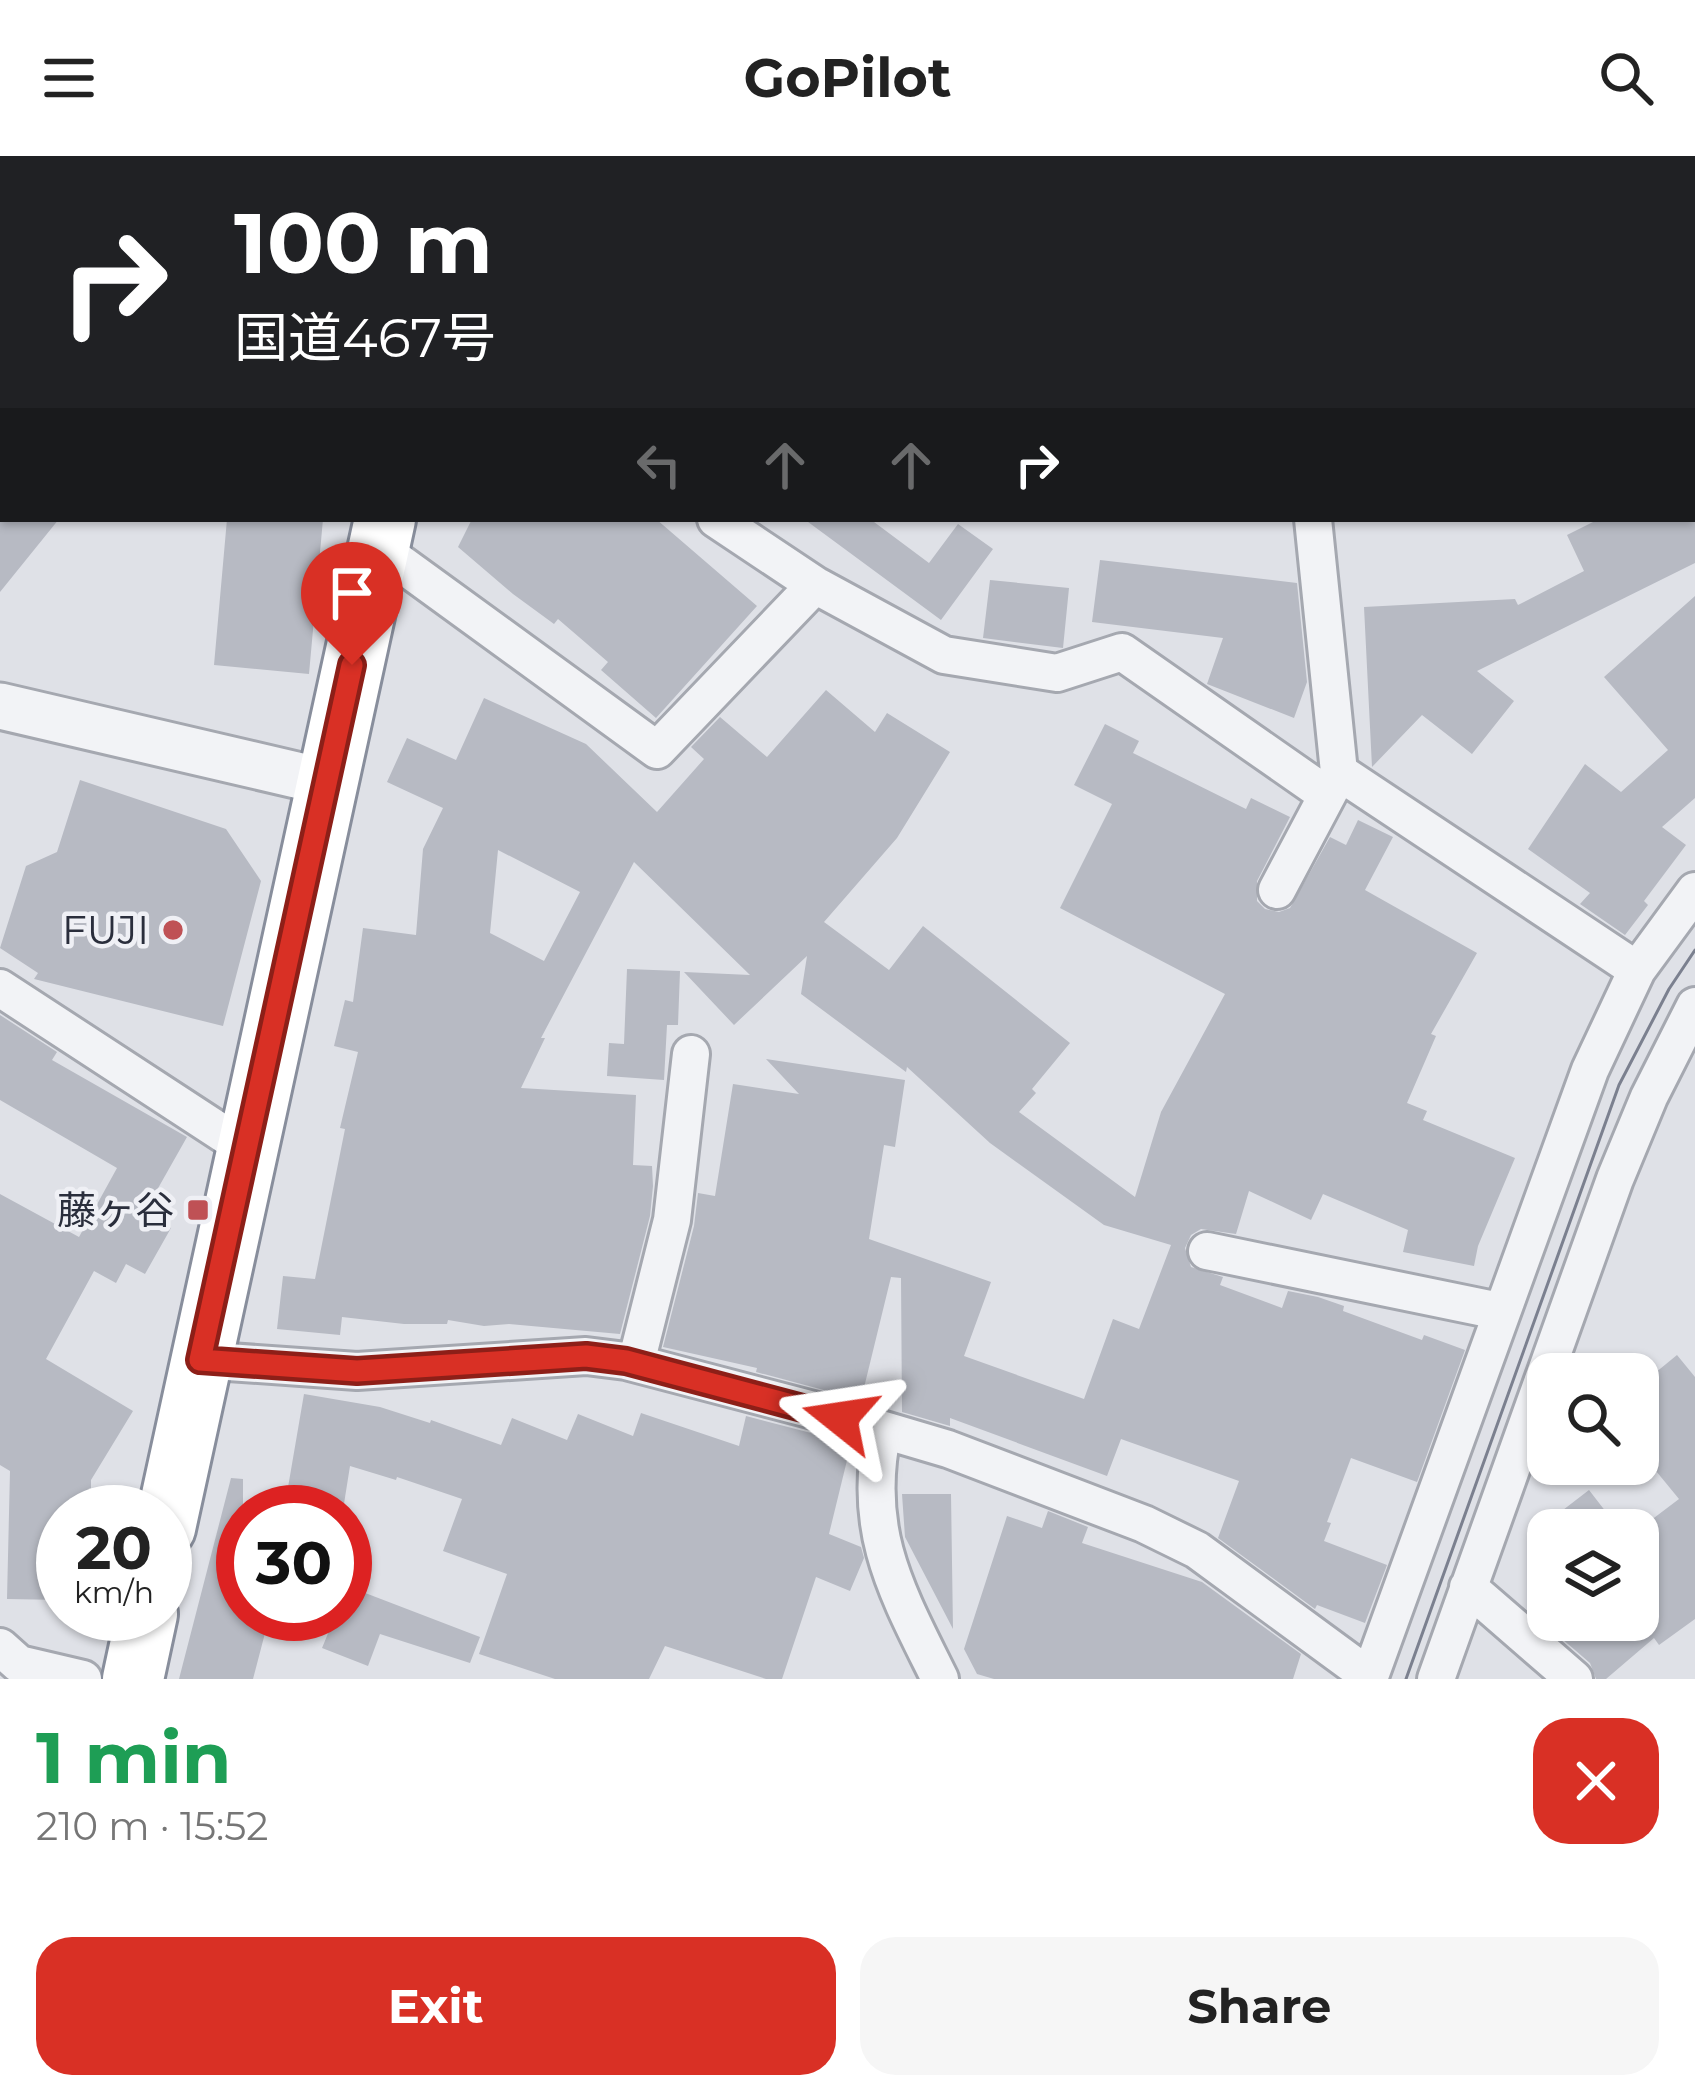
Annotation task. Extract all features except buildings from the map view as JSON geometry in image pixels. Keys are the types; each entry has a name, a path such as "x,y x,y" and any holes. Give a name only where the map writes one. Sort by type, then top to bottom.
{"highway":[{"path":"174,1485 381,533"},
{"path":"133,1679 141,1641"}],"street":[{"path":"720,522 815,586 944,655 1057,673 1121,652 1637,970"},
{"path":"1277,890 1333,783 1313,522"},
{"path":"381,533 657,750 815,586"},
{"path":"0,706 326,782"},
{"path":"200,1360 357,1371 565,1356 636,1364 884,1430 1027,1479 1197,1550 1370,1678 1589,1070 1637,970 1695,891"},
{"path":"0,988 245,1148"},
{"path":"1436,1679 1615,1179 1695,1006"},
{"path":"636,1364 672,1220 691,1054"},
{"path":"1207,1251 1499,1311"},
{"path":"884,1430 876,1474 883,1545 904,1612 940,1679"},
{"path":"1468,1587 1574,1679"},
{"path":"7,1663 83,1679"}],"tram line":[{"path":"1406,1679 1619,1085 1695,950"}],"place":[{"name":"FUJI","path":"173,930"},
{"name":"藤ヶ谷","path":"198,1210"}],"route":[{"path":"352,665 200,1360 357,1371 586,1356 626,1361 840,1418"}]}
